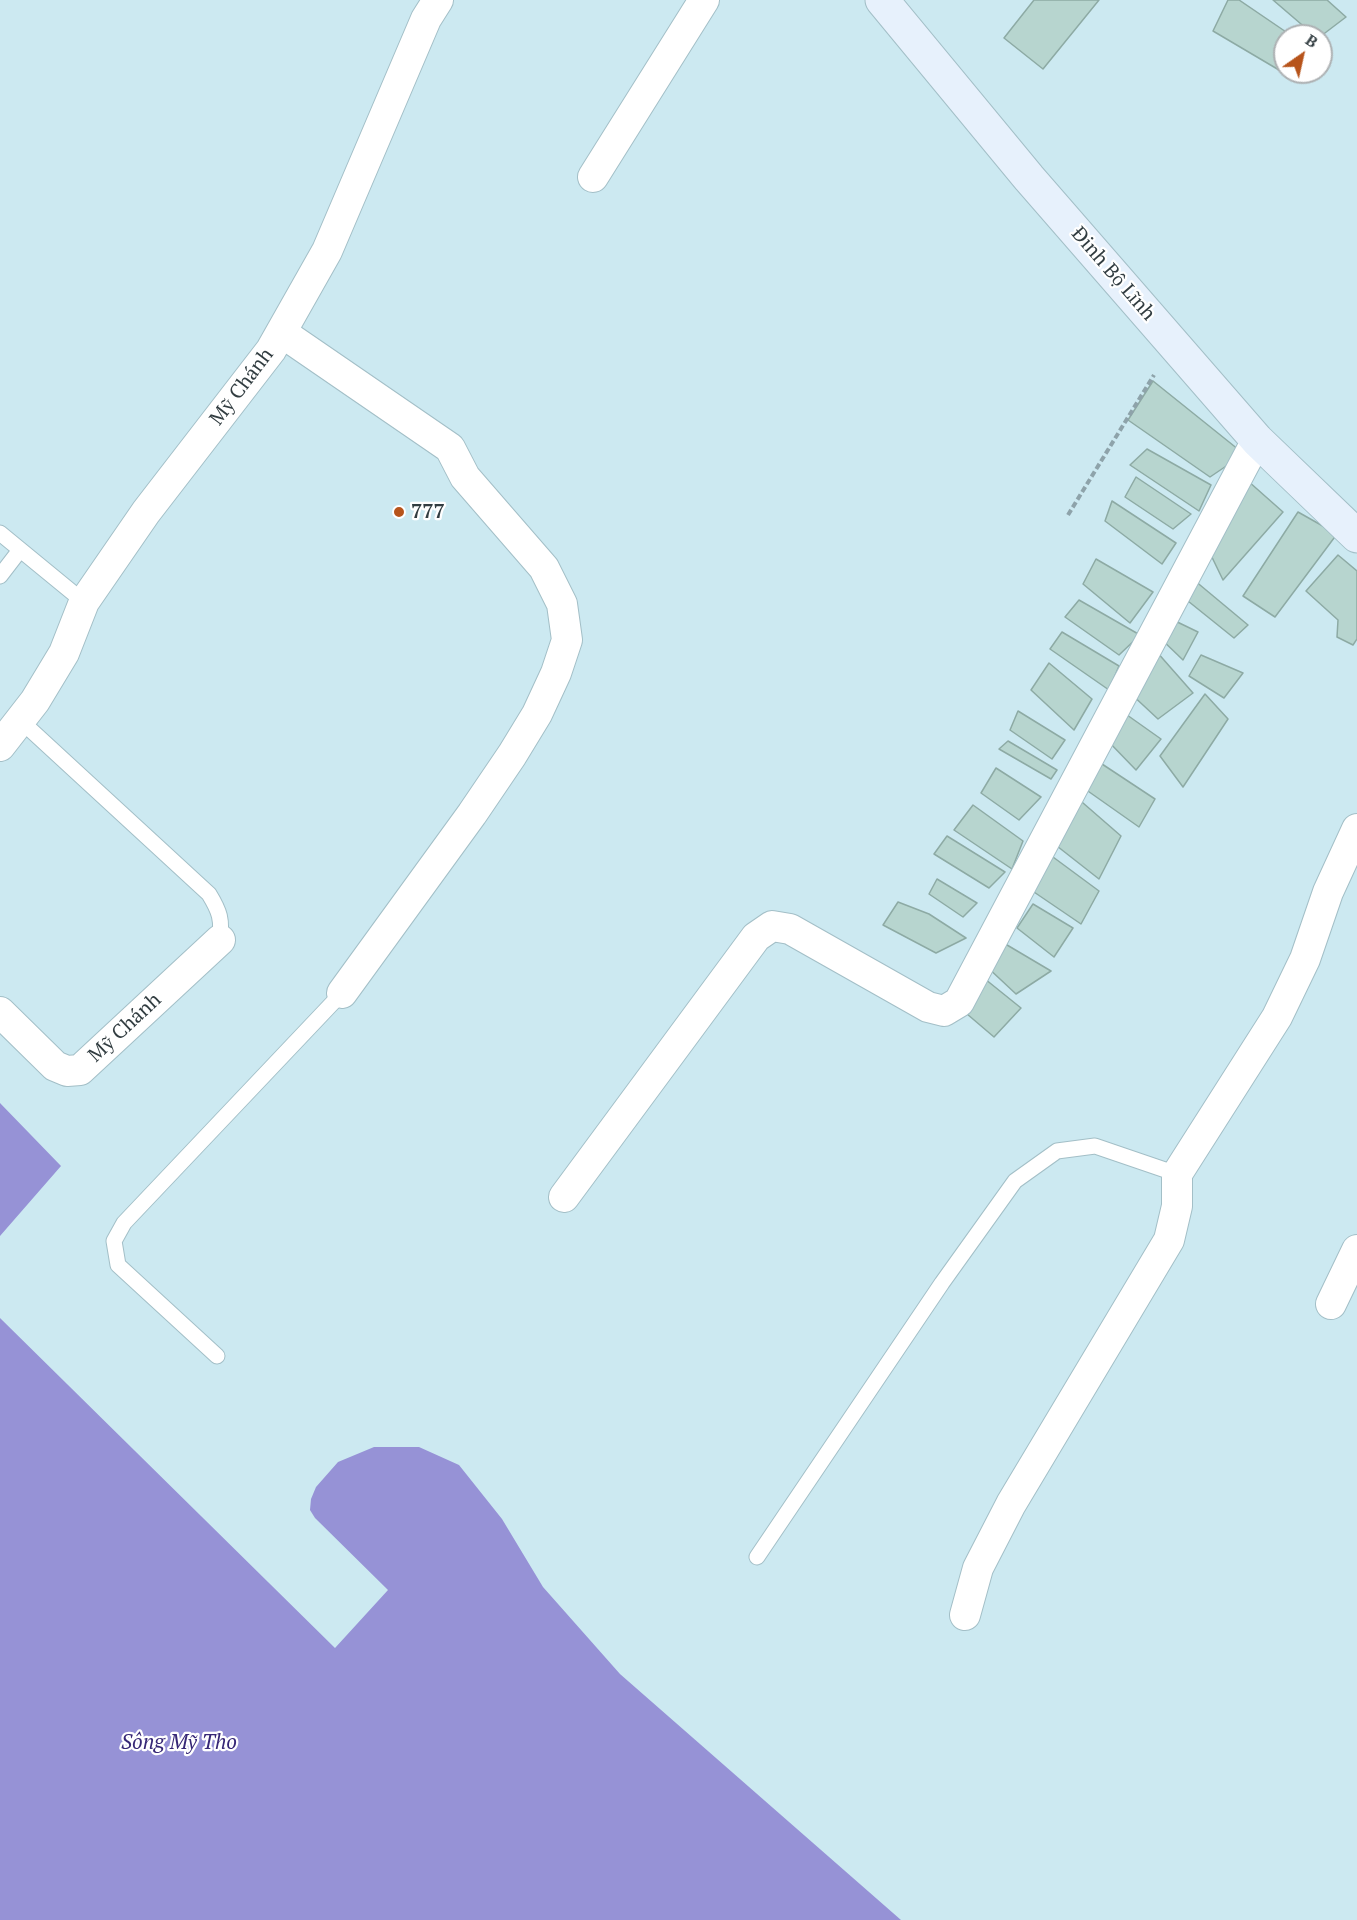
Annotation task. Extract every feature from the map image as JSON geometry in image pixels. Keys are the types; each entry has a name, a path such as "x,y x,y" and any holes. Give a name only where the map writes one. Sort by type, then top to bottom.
{"main road":[{"name":"Đinh Bộ Lĩnh","path":"882,0 1029,178 1257,440 1357,536"}],"street":[{"name":"Mỹ Chánh","path":"0,747 35,701 64,653 84,602 146,512 271,350 327,251 426,19 438,0"},
{"path":"593,177 704,0"},
{"path":"281,332 450,448 465,477 544,568 562,604 567,640 556,673 537,714 512,755 465,824 342,993"},
{"path":"564,1197 756,937 772,926 790,929 928,1007 944,1011 958,1002 1257,440"},
{"path":"965,1615 978,1568 1011,1504 1169,1240 1177,1206 1177,1174 1277,1017 1305,959 1328,892 1357,829"},
{"name":"Mỹ Chánh","path":"0,1012 55,1066 67,1071 80,1070 220,940"},
{"path":"1331,1304 1357,1250"}],"lane":[{"path":"0,533 84,602"},
{"path":"0,576 21,550"},
{"path":"20,720 209,894 218,909 222,923 220,940"},
{"path":"217,1356 118,1266 114,1241 124,1223 342,993"},
{"path":"757,1557 942,1283 1015,1180 1057,1152 1095,1146 1177,1174"}],"path":[{"path":"1068,515 1174,344"}],"water":[{"path":"0,1103 61,1166 0,1236"},
{"name":"Sông Mỹ Tho","path":"0,1318 335,1648 388,1590 315,1518 310,1510 311,1499 316,1487 338,1462 374,1447 419,1447 459,1465 502,1519 543,1587 620,1674 901,1920 0,1920"}],"building":[{"path":"1034,0 1099,0 1043,69 1004,38"},
{"path":"1228,0 1239,0 1274,24 1273,66 1213,31"},
{"path":"1273,0 1327,0 1346,17 1333,27 1333,24 1301,24"},
{"path":"1153,381 1244,454 1210,477 1128,420"},
{"path":"1147,449 1211,485 1199,511 1130,465"},
{"path":"1136,477 1191,514 1173,529 1125,497"},
{"path":"1248,481 1283,512 1223,580 1207,547"},
{"path":"1112,501 1176,543 1162,564 1105,521"},
{"path":"1298,512 1337,534 1275,617 1243,596"},
{"path":"1338,555 1357,571 1357,639 1353,645 1337,637 1338,620 1306,591"},
{"path":"1096,559 1153,592 1130,623 1083,584"},
{"path":"1194,580 1248,625 1234,638 1183,597"},
{"path":"1079,600 1140,635 1119,655 1065,617"},
{"path":"1169,618 1198,632 1183,660 1158,636"},
{"path":"1062,632 1119,666 1109,690 1050,649"},
{"path":"1156,651 1193,693 1158,719 1129,692"},
{"path":"1201,655 1243,673 1224,698 1189,676"},
{"path":"1049,663 1092,699 1074,730 1031,690"},
{"path":"1205,694 1228,719 1183,787 1160,756"},
{"path":"1120,710 1161,739 1136,770 1106,739"},
{"path":"1018,711 1065,740 1052,759 1010,730"},
{"path":"1008,741 1057,770 1051,779 999,749"},
{"path":"1102,764 1155,799 1139,827 1085,789"},
{"path":"996,768 1041,797 1019,820 981,793"},
{"path":"1075,796 1121,836 1099,879 1048,839"},
{"path":"973,805 1023,841 1012,869 954,830"},
{"path":"947,836 1005,872 989,888 934,854"},
{"path":"1053,857 1099,891 1081,924 1031,890"},
{"path":"937,879 977,903 963,917 929,894"},
{"path":"898,902 929,914 966,938 936,953 883,925"},
{"path":"1033,904 1073,928 1054,957 1017,928"},
{"path":"1002,942 1051,971 1016,994 985,965"},
{"path":"985,979 1021,1008 994,1037 960,1008"}],"place":[{"name":"777","path":"399,512"}]}
